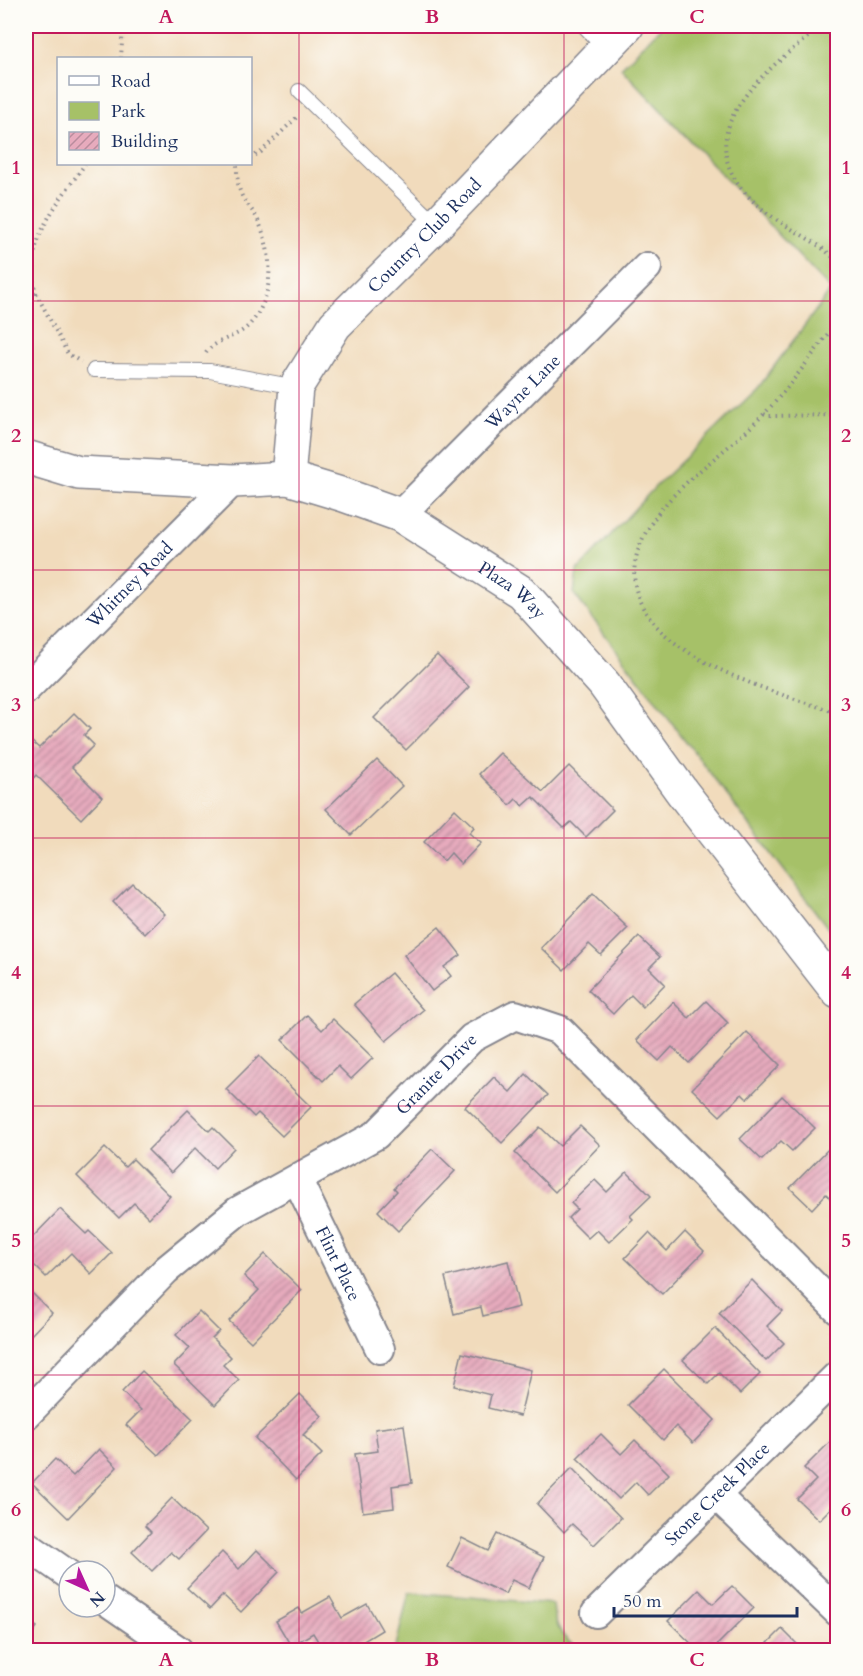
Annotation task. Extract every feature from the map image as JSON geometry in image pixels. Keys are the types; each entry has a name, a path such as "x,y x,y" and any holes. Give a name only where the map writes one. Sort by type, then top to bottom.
{"main road":[{"name":"Country Club Road","path":"288,478 296,387 334,325 436,225 605,33"},
{"name":"Plaza Way","path":"26,457 80,473 233,480 288,478 400,515 521,592 604,684 682,792 837,992"}],"street":[{"name":"Wayne Lane","path":"400,515 647,267"},
{"name":"Whitney Road","path":"26,689 233,480"},
{"name":"Granite Drive","path":"26,1415 166,1270 238,1211 376,1135 472,1038 515,1015 560,1030 837,1310"},
{"name":"Flint Place","path":"297,1179 380,1349"},
{"name":"Stone Creek Place","path":"596,1613 837,1375"},
{"path":"716,1495 837,1612"},
{"path":"26,1545 57,1567"},
{"path":"117,1608 178,1650"}],"lane":[{"path":"299,91 436,225"},
{"path":"94,370 194,370 267,379 296,387"}],"path":[{"path":"121,57 123,26"},
{"path":"822,26 759,78 735,111 724,142 725,158 733,176 751,198 781,223 814,241 837,262"},
{"path":"252,157 261,152 312,103"},
{"path":"84,165 38,239 32,255 32,278 36,293 68,354 94,370"},
{"path":"194,370 211,345 234,337 250,325 261,308 268,286 269,259 265,236 239,190 237,165"},
{"path":"26,301 36,293"},
{"path":"837,320 764,414 671,499 659,513 646,531 634,568 635,586 642,606 653,625 669,640 694,656 754,684 837,713"},
{"path":"764,414 769,416 837,415"}],"green space":[{"path":"662,26 837,26 837,940 574,594 577,571 656,486 758,388 831,290 621,68"},
{"path":"409,1592 553,1604 560,1631 569,1642 582,1650 395,1650"}],"building":[{"path":"437,655 469,687 406,750 374,718"},
{"path":"74,713 90,729 84,735 94,745 72,767 102,797 81,819 36,775 32,780 26,774 26,746 31,741 39,748"},
{"path":"500,753 543,792 569,766 613,810 586,837 571,822 564,828 533,797 523,806 516,799 510,805 479,774"},
{"path":"377,760 402,786 351,835 326,809"},
{"path":"455,809 474,827 469,833 481,843 461,864 451,853 444,861 424,842"},
{"path":"132,883 165,914 145,934 113,902"},
{"path":"593,894 628,928 601,955 589,944 564,970 541,948"},
{"path":"439,927 461,955 444,967 451,976 432,991 404,955"},
{"path":"639,937 660,957 649,968 665,984 643,1007 631,995 613,1014 588,990"},
{"path":"391,973 423,1010 386,1041 354,1004"},
{"path":"706,1001 728,1023 689,1063 672,1047 659,1061 637,1040 673,1002 689,1018"},
{"path":"307,1015 322,1030 333,1019 373,1058 351,1079 338,1066 323,1081 282,1040"},
{"path":"747,1032 780,1065 747,1099 742,1094 720,1116 692,1089"},
{"path":"259,1056 311,1107 282,1136 258,1113 254,1117 226,1089"},
{"path":"526,1074 548,1095 502,1143 465,1107 494,1077 510,1092"},
{"path":"782,1096 815,1128 792,1151 781,1141 762,1160 740,1139"},
{"path":"188,1110 209,1131 213,1127 234,1148 215,1168 195,1148 171,1173 148,1150"},
{"path":"580,1126 600,1145 555,1192 515,1153 540,1127 560,1146"},
{"path":"838,1139 838,1205 826,1194 812,1209 790,1188"},
{"path":"105,1148 125,1167 133,1159 170,1196 149,1218 134,1203 119,1218 77,1176"},
{"path":"432,1149 455,1171 398,1231 378,1211 397,1191 394,1188"},
{"path":"627,1172 651,1196 630,1216 633,1219 609,1242 597,1230 588,1238 568,1218 577,1209 571,1203 595,1180 607,1192"},
{"path":"60,1209 86,1234 89,1231 112,1253 91,1274 71,1253 46,1277 26,1257 26,1244"},
{"path":"685,1232 704,1251 662,1294 625,1258 649,1233 667,1251"},
{"path":"265,1254 302,1290 251,1342 229,1321 259,1290 244,1276"},
{"path":"508,1261 519,1307 483,1316 481,1307 454,1314 445,1277"},
{"path":"752,1280 782,1311 767,1326 784,1343 766,1361 719,1313"},
{"path":"26,1287 52,1313 30,1336 26,1332"},
{"path":"199,1311 219,1331 212,1338 231,1357 223,1365 239,1380 215,1405 174,1365 190,1348 176,1335"},
{"path":"715,1328 760,1374 740,1394 719,1373 708,1384 683,1360"},
{"path":"462,1353 531,1370 520,1416 488,1408 491,1395 454,1386"},
{"path":"664,1369 715,1420 693,1443 676,1426 663,1440 628,1405"},
{"path":"142,1371 193,1419 158,1455 126,1425 141,1410 122,1392"},
{"path":"300,1394 322,1416 303,1435 322,1454 296,1480 255,1438"},
{"path":"404,1425 412,1483 392,1486 394,1508 363,1512 355,1454 378,1451 375,1429"},
{"path":"601,1434 621,1454 635,1440 669,1474 648,1495 636,1482 619,1499 577,1458"},
{"path":"838,1434 838,1501 819,1520 797,1499 816,1480 804,1468"},
{"path":"99,1449 117,1467 68,1518 32,1483 55,1459 73,1476"},
{"path":"572,1468 621,1518 594,1545 572,1524 564,1532 537,1504"},
{"path":"172,1498 206,1531 179,1559 171,1552 152,1571 132,1552 151,1532 145,1526"},
{"path":"497,1534 544,1557 529,1588 512,1580 505,1594 448,1567 462,1538 488,1551"},
{"path":"257,1550 279,1572 241,1612 223,1595 210,1609 187,1588 222,1552 239,1569"},
{"path":"732,1586 754,1608 712,1650 698,1650 668,1621 699,1590 713,1604"},
{"path":"330,1597 342,1618 367,1604 382,1630 349,1650 330,1650 327,1645 322,1648 313,1633 291,1646 276,1621 299,1608 302,1613"},
{"path":"26,1619 37,1627 26,1644"},
{"path":"782,1629 803,1650 761,1650"}]}
